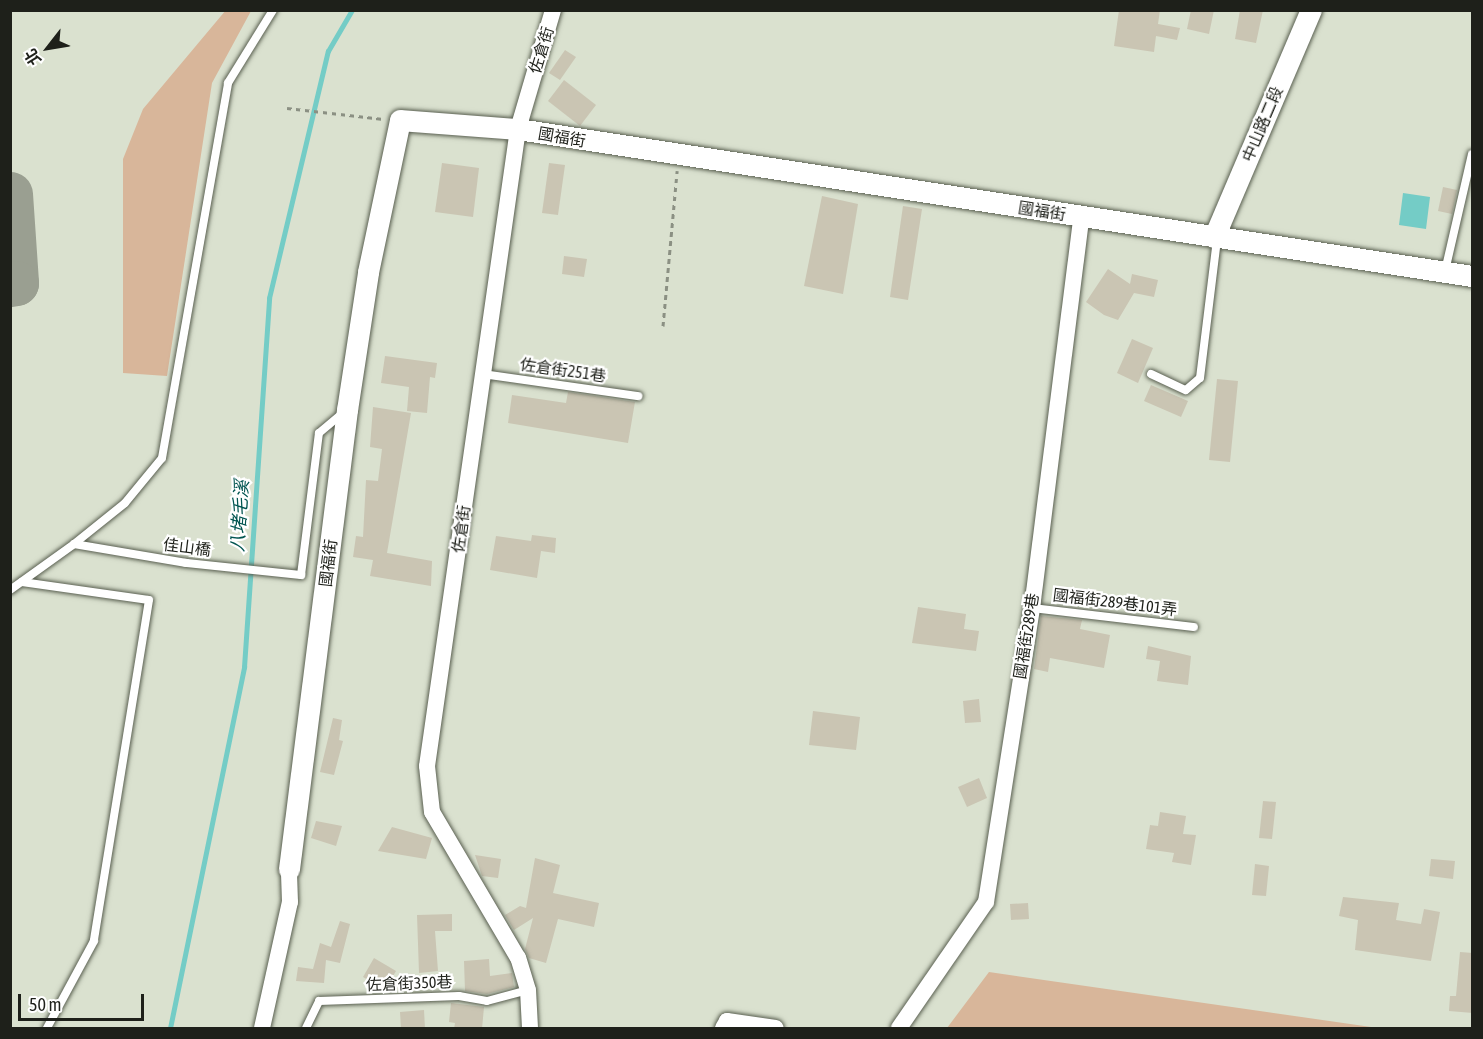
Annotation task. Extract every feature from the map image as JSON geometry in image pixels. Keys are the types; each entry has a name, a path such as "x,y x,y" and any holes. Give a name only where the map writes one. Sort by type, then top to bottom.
{"street":[{"name":"佐倉街","path":"530,1029 528,990 518,958 432,812 427,766 518,129 553,10"},
{"name":"中山路二段","path":"1216,238 1311,10"},
{"name":"國福街","path":"289,869 346,410 368,273 400,120 518,129 679,157 1473,276"},
{"name":"國福街289巷","path":"899,1029 986,902 1032,608 1081,218"},
{"path":"262,1029 290,902 289,869"},
{"path":"723,1029 726,1020 776,1029"}],"lane":[{"path":"10,590 74,544 125,503 162,458 228,83 273,10"},
{"path":"1445,271 1473,154"},
{"path":"1150,374 1186,390 1200,378 1216,238"},
{"name":"佐倉街251巷","path":"483,374 638,396"},
{"name":"佳山橋","path":"74,544 105,551 302,575 319,433 346,410"},
{"path":"22,582 149,600 94,941 47,1029"},
{"name":"國福街289巷101弄","path":"1032,608 1194,627"},
{"name":"佐倉街350巷","path":"306,1029 319,1001 459,996 487,1001 528,990"}],"path":[{"path":"287,108 325,115 400,120"},
{"path":"663,326 679,157"}],"shaded area":[{"path":"226,10 251,11 212,83 167,376 123,373 123,159 143,109"},
{"path":"989,972 1378,1028 947,1028"}],"water":[{"path":"1403,193 1430,197 1426,229 1399,225"}],"building":[{"path":"1119,10 1160,10 1158,24 1180,28 1177,40 1156,36 1154,52 1114,46"},
{"path":"1191,10 1214,10 1209,34 1187,29"},
{"path":"1240,10 1263,10 1256,43 1235,39"},
{"path":"565,50 576,57 560,80 549,73"},
{"path":"564,80 596,105 580,126 548,101"},
{"path":"442,163 479,168 473,217 435,212"},
{"path":"549,163 565,165 558,215 542,213"},
{"path":"1443,187 1457,190 1452,214 1438,211"},
{"path":"822,196 858,204 843,294 804,286"},
{"path":"903,206 922,209 908,300 890,297"},
{"path":"564,256 587,259 584,277 562,274"},
{"path":"1108,269 1130,284 1132,274 1158,280 1154,297 1134,293 1118,320 1104,315 1086,302"},
{"path":"1132,339 1153,348 1138,383 1117,373"},
{"path":"385,356 437,363 435,378 430,377 427,413 407,411 409,387 381,383"},
{"path":"1217,379 1238,381 1230,462 1209,460"},
{"path":"1151,385 1188,401 1181,417 1144,401"},
{"path":"568,392 635,402 628,443 508,423 512,395 566,403"},
{"path":"373,407 411,413 387,553 432,561 431,586 370,576 373,560 353,557 356,536 363,537 366,480 378,481 382,449 370,447"},
{"path":"532,535 556,538 555,553 541,551 537,578 490,570 496,536 531,541"},
{"path":"918,607 966,614 964,629 979,631 976,651 912,643"},
{"path":"1041,616 1082,620 1080,629 1110,635 1104,668 1050,658 1048,672 1034,669"},
{"path":"1148,646 1191,656 1188,685 1157,681 1160,661 1146,659"},
{"path":"979,699 981,722 965,723 963,701"},
{"path":"813,711 860,717 856,750 809,745"},
{"path":"333,718 342,720 339,740 343,741 334,775 320,772"},
{"path":"979,778 987,798 967,807 958,787"},
{"path":"1263,801 1276,802 1272,839 1259,838"},
{"path":"1160,812 1186,816 1183,834 1196,835 1191,865 1172,862 1174,853 1146,849 1150,825 1158,826"},
{"path":"316,821 342,826 336,846 311,838"},
{"path":"392,827 432,838 426,859 378,851"},
{"path":"475,855 501,859 498,878 482,876"},
{"path":"535,858 560,865 553,893 599,903 594,927 558,919 546,963 529,958 525,949 533,918 514,930 505,915 520,906 526,908"},
{"path":"1431,859 1455,861 1453,879 1429,876"},
{"path":"1255,864 1269,866 1266,896 1252,895"},
{"path":"1343,897 1399,903 1396,920 1421,924 1424,909 1440,912 1431,961 1355,950 1358,920 1339,916"},
{"path":"1028,903 1029,919 1011,920 1010,904"},
{"path":"452,914 452,931 435,931 438,971 419,973 417,915"},
{"path":"340,921 350,924 340,963 326,960 324,983 296,981 298,967 313,969 320,943 331,947"},
{"path":"1460,952 1473,953 1473,1013 1449,1011 1450,996 1456,996"},
{"path":"374,958 396,971 385,990 363,977"},
{"path":"489,959 490,976 512,973 514,987 487,994 465,991 464,961"},
{"path":"451,1003 484,1007 482,1029 454,1029 455,1023 449,1022"},
{"path":"424,1010 425,1029 401,1029 400,1012"}],"waterway":[{"name":"八堵毛溪","path":"170,1028 244,667 269,298 328,51 352,10"}],"taxiway":[{"path":"10,194 16,283 10,284"}]}
